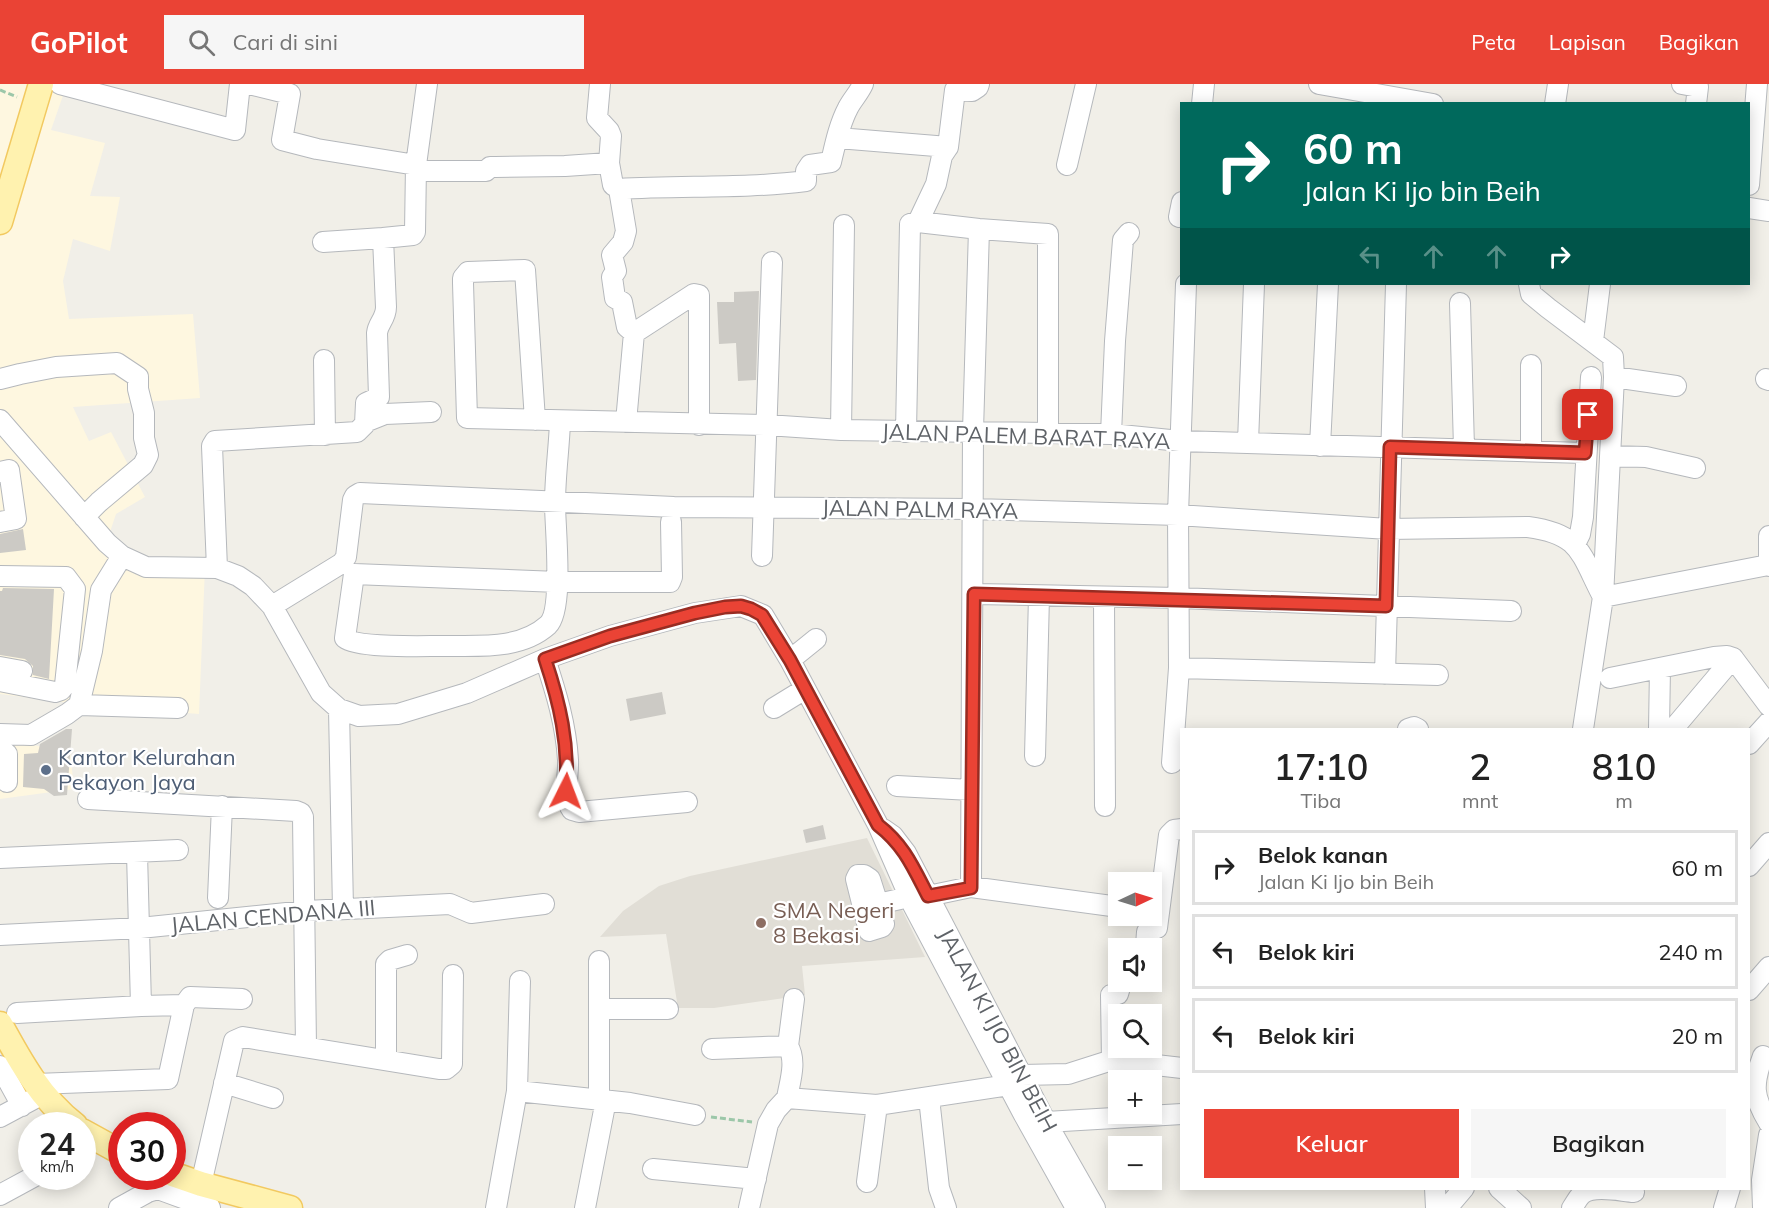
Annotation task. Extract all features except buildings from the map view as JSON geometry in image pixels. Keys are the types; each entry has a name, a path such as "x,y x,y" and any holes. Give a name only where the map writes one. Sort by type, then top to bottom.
{"main road":[{"path":"0,222 41,84"},
{"path":"8,1018 34,1095 58,1112"},
{"path":"186,1179 290,1208"}],"street":[{"path":"60,84 235,130 240,84"},
{"path":"249,84 290,94 282,140 316,149 416,168 486,171 490,167 609,163"},
{"path":"323,242 415,234 416,168 427,84"},
{"path":"600,84 596,112 598,121 605,125 611,136 609,163 613,185 619,189 666,186 765,186 806,181 806,171 810,165 831,162 848,108 863,84"},
{"path":"918,222 936,184 942,156 948,147 955,90 972,91 979,84"},
{"path":"1067,165 1086,84"},
{"path":"1202,102 1204,84"},
{"path":"1318,84 1380,89 1425,102"},
{"path":"1555,102 1558,84"},
{"path":"1682,84 1698,87 1696,102"},
{"path":"1750,172 1757,84"},
{"path":"838,138 948,147"},
{"path":"619,189 626,231 623,242 612,255 616,271 612,277 615,298 622,302 627,327 634,333"},
{"path":"1750,208 1769,211"},
{"path":"906,432 910,224 918,222 1048,234 1048,433"},
{"path":"841,430 844,225"},
{"path":"971,888 973,431 979,229"},
{"path":"1111,434 1123,240 1129,233"},
{"path":"365,423 365,405 379,397 380,394 376,339 378,328 385,317 386,307 383,238"},
{"path":"762,556 772,262"},
{"name":"JALAN PALEM BARAT RAYA","path":"535,420 525,270 472,271 466,274 463,283 467,418 560,422 767,425 906,432 1111,434 1180,441 1585,453"},
{"path":"1172,763 1178,742 1178,515 1186,285"},
{"path":"1248,442 1254,285"},
{"path":"1320,446 1328,285"},
{"path":"1385,674 1396,285"},
{"path":"1529,285 1531,294 1612,357 1614,377 1603,597 1583,728"},
{"path":"1593,341 1600,285"},
{"path":"634,333 694,294 699,295 699,425"},
{"path":"1460,303 1464,448"},
{"path":"626,422 634,333"},
{"path":"324,360 325,435"},
{"path":"0,379 56,368 117,363 138,377 138,389 144,413 144,438 148,454 143,465 84,517"},
{"path":"1531,365 1531,451"},
{"path":"1591,377 1583,517 1580,534 1575,544 1603,597"},
{"path":"1614,377 1676,387"},
{"path":"217,568 212,446 214,441 357,432 365,423 385,414 431,412"},
{"path":"0,420 107,543 122,556 146,567 217,568 245,580 272,606 321,693 339,709 344,909"},
{"path":"560,422 555,503 558,582 554,616 550,624 527,639 500,645 412,646 354,643 345,638 354,574 558,582 670,582 672,577 670,522"},
{"path":"1610,456 1646,457 1695,468"},
{"path":"0,472 9,470 16,519 0,522"},
{"name":"JALAN PALM RAYA","path":"272,606 342,564 346,557 353,500 355,495 360,493 674,507 973,509 1178,515 1388,529 1528,527 1550,530 1575,544"},
{"path":"1603,597 1768,565 1769,536"},
{"path":"0,734 31,735 78,705 92,651 101,590 122,556"},
{"path":"0,576 66,577 75,590 65,685 61,690 55,692"},
{"path":"974,594 1179,598 1511,610"},
{"path":"1035,756 1039,596"},
{"path":"1104,598 1105,806"},
{"name":"JALAN KI IJO BIN BEIH","path":"339,709 359,716 398,714 467,693 545,659 610,636 685,615 741,606 762,615 790,660 878,825 892,836 906,853 919,896 1039,1125 1076,1208"},
{"path":"790,660 816,639"},
{"path":"1610,678 1720,656 1733,658 1769,706"},
{"path":"1674,728 1733,658"},
{"path":"545,659 559,700 564,729 568,760 566,791 568,806 579,812 687,802"},
{"path":"0,667 22,671"},
{"path":"1179,668 1438,675"},
{"path":"1659,728 1660,668"},
{"path":"0,681 55,692 61,694 61,700 35,696"},
{"path":"774,708 805,689"},
{"path":"78,705 178,708"},
{"path":"1750,743 1769,722"},
{"path":"0,753 7,754 7,782"},
{"path":"897,786 971,790"},
{"path":"88,799 302,813 306,911 306,1047"},
{"path":"218,898 222,806"},
{"path":"1147,938 1147,932 1157,928 1169,835 1174,830 1180,829"},
{"path":"1750,865 1769,843"},
{"path":"0,858 178,850"},
{"path":"137,853 141,1006"},
{"path":"878,904 971,888 1108,906"},
{"name":"JALAN CENDANA III","path":"0,935 140,928 306,911 450,904 471,913 544,904"},
{"path":"386,1059 386,964 390,960 407,956"},
{"path":"585,1208 602,1099 599,961"},
{"path":"1750,989 1769,967"},
{"path":"201,1184 234,1041 243,1037 446,1069 452,1064 453,975"},
{"path":"496,1208 517,1091 520,981"},
{"path":"1112,1060 1111,995 1119,992"},
{"path":"0,1117 34,1095 168,1079 184,1005 190,997 242,999"},
{"path":"749,1208 768,1124 776,1110 787,1098 792,1062 792,1052 788,1046 794,999"},
{"path":"8,1018 141,1006 184,1005"},
{"path":"599,1009 668,1009"},
{"path":"712,1049 788,1046"},
{"path":"1760,1054 1756,1096 1758,1105 1769,1123"},
{"path":"787,1098 877,1105 929,1098 1015,1080 1068,1074 1112,1060 1180,1068"},
{"path":"0,1066 34,1095"},
{"path":"224,1083 273,1098"},
{"path":"517,1091 602,1099 695,1115"},
{"path":"929,1098 939,1188 946,1208"},
{"path":"867,1182 877,1105"},
{"path":"1039,1125 1180,1114"},
{"name":"JALAN KI IJO BIN BEIH","path":"1039,1125 1095,1208"},
{"path":"1763,1208 1756,1179 1769,1135"},
{"path":"653,1169 756,1179"},
{"path":"0,1195 18,1185"},
{"path":"119,1208 158,1189 210,1208"},
{"path":"1435,1190 1436,1208"},
{"path":"1447,1208 1462,1190"},
{"path":"1501,1190 1521,1208"},
{"path":"1572,1208 1580,1196 1592,1190"},
{"path":"1601,1190 1634,1196"},
{"path":"1724,1208 1729,1190"}],"path":[{"path":"695,1115 768,1124"}],"shaded area":[{"path":"0,84 67,84 51,130 105,143 90,196 120,197 110,251 73,239 63,281 69,319 193,314 200,398 73,407 89,441 111,432 145,497 116,514 108,538 146,567 205,567 199,714 85,705 0,694"},
{"path":"0,741 70,750 74,789 0,799"},
{"name":"SMA Negeri 8 Bekasi","path":"867,838 925,957 802,966 805,995 714,1008 678,1008 666,934 600,937 623,911 659,886 690,876"}],"place":[{"name":"Kantor Kelurahan Pekayon Jaya","path":"46,770"},
{"name":"SMA Negeri 8 Bekasi","path":"761,923"}],"route":[{"path":"566,791 568,760 564,729 559,700 545,659 610,636 695,613 741,606 762,615 790,660 878,825 892,836 906,853 928,896 971,888 974,594 1179,598 1386,606 1390,447 1585,453 1588,415"}]}
